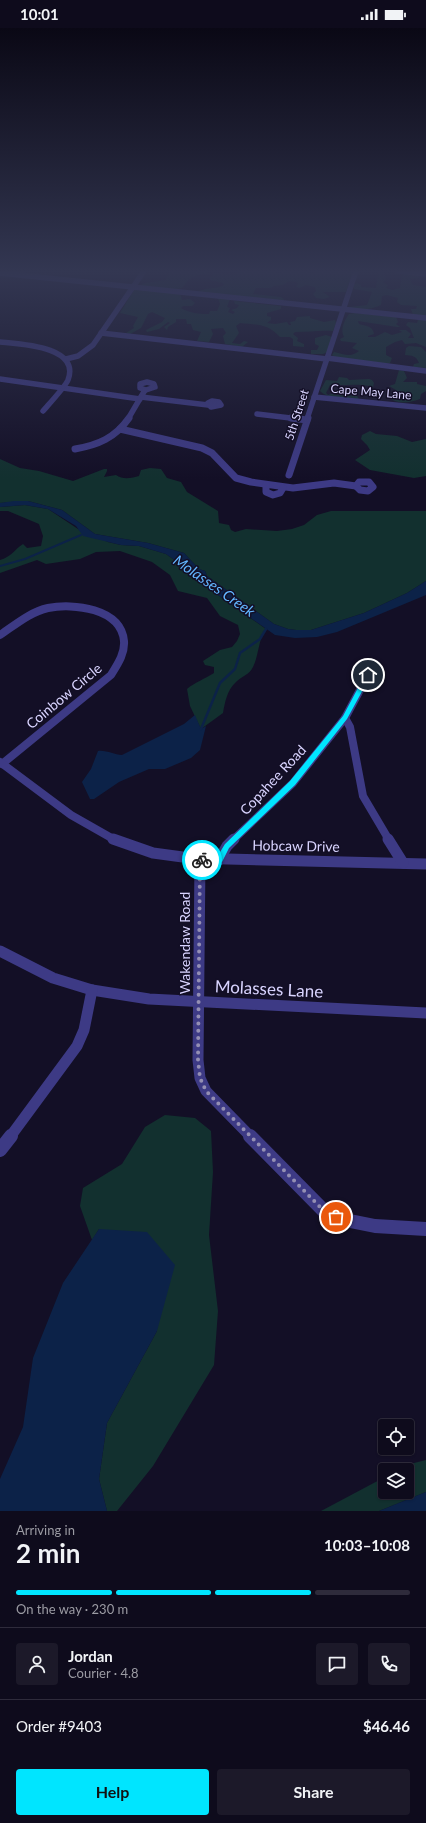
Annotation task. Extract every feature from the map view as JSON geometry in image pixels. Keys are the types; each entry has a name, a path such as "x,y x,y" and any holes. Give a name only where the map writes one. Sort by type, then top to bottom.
{"street":[{"path":"66,359 78,356 85,352 96,340"},
{"path":"161,340 326,360 348,366 365,363 426,370"},
{"name":"5th Street","path":"289,476 333,340"},
{"path":"0,342 38,346 66,359 70,366 70,374 63,387 43,411"},
{"path":"0,379 100,392 111,396 142,395 208,406"},
{"path":"76,449 108,440 120,429 130,416 142,395"},
{"name":"Cape May Lane","path":"314,397 426,408"},
{"path":"257,414 307,420"},
{"path":"120,429 199,448 212,453 236,478 266,485 266,492 273,495 280,493 283,488 300,488 334,483 356,486"},
{"name":"Coinbow Circle","path":"0,635 28,616 47,608 68,606 90,608 106,614 119,627 125,639 125,651 119,665 111,675 1,763"},
{"name":"Copahee Road","path":"220,860 227,846 293,783 345,718 368,675"},
{"path":"345,718 350,727 363,796 403,863"},
{"name":"Hobcaw Drive","path":"1,763 105,836 131,847 158,855 200,860 426,864"},
{"name":"Wakendaw Road","path":"199,1003 200,860"},
{"name":"Molasses Lane","path":"0,951 53,978 92,990 149,999 199,1003 426,1013"},
{"path":"0,1150 77,1046 84,1030 92,990"},
{"path":"199,1003 198,1060 200,1078 206,1091 326,1213 345,1221 366,1225 426,1230"}],"green space":[{"path":"197,340 210,340 209,342"},
{"path":"224,340 234,340 232,343 240,344 244,341 248,342 242,347 225,344"},
{"path":"293,340 297,340 304,344 304,347 293,346"},
{"path":"315,340 331,340 328,352 323,354 311,354 311,350 317,350 319,346 315,344"},
{"path":"401,340 386,347 386,355 392,358 390,363 385,364 335,357 332,355 334,352 350,355 359,351 352,348 357,343 341,341"},
{"path":"402,340 426,340 426,347 416,343 405,344"},
{"path":"409,346 421,347 426,352 426,368 413,367 414,364 419,363 415,357 405,355 406,348"},
{"path":"399,370 404,371 407,378 403,382 417,382 417,384 426,386 426,391 421,394 420,399 411,402 399,402 388,397 395,397 396,390 389,386 395,384"},
{"path":"339,377 347,378 349,380 369,379 374,383 373,387 356,385 330,385 326,393 328,395 334,393 337,395 357,396 359,399 344,399 328,396 320,391 326,380 337,381"},
{"path":"370,431 376,434 397,436 412,442 426,439 426,476 414,478 370,470 355,460 370,450 361,439 362,435"},
{"path":"0,459 20,468 39,471 73,481 104,469 107,469 107,471 104,477 116,475 122,478 128,478 139,476 141,470 150,468 161,469 167,478 181,482 187,492 218,511 219,523 229,525 231,530 235,532 246,529 277,531 292,529 304,525 317,515 331,511 426,511 426,581 407,593 364,613 311,630 288,629 274,624 207,576 205,571 199,569 184,553 148,543 95,534 62,510 28,501 0,503"},
{"path":"25,505 48,509 78,529 108,542 121,545 139,546 166,554 186,568 201,583 266,629 261,638 253,667 250,672 233,685 228,692 223,713 201,729 190,706 187,689 193,684 214,673 214,667 205,665 203,661 220,650 232,647 240,634 238,625 220,616 207,598 178,591 170,575 152,562 120,551 96,552 80,559 46,564 37,560 0,573 0,560 10,555 23,544 27,548 41,546 43,536 39,524 8,511 0,511 0,507"},
{"path":"165,1115 195,1118 211,1131 213,1172 209,1235 218,1311 214,1365 153,1466 117,1511 107,1511 99,1479 107,1423 157,1331 99,1229 92,1240 80,1206 83,1188 122,1164 145,1127"},
{"path":"426,1460 426,1492 414,1497 414,1463"},
{"path":"378,1481 378,1499 409,1499 379,1511 321,1511"}],"water":[{"name":"Molasses Creek","path":"28,501 62,510 95,534 148,543 184,553 199,569 205,571 207,576 274,624 288,629 311,630 364,613 407,593 426,581 426,595 337,632 317,637 295,638 275,635 201,583 186,568 166,554 139,546 121,545 83,536 76,526 48,509 25,505 0,507 0,503"},
{"path":"195,715 201,729 206,726 200,750 191,758 165,769 149,769 119,782 94,799 90,799 82,782 91,769 98,751 122,755 184,724"},
{"path":"99,1229 147,1232 175,1265 157,1331 107,1423 99,1479 107,1511 0,1511 0,1479 23,1427 33,1358 63,1283"},
{"path":"426,1492 426,1511 379,1511 409,1499 414,1499 414,1497"}],"waterway":[{"path":"0,566 25,559 81,535"},
{"path":"201,729 220,683 235,669 240,653 260,639 266,629"}],"way so far":[{"path":"202,860 200,860 198,920 200,990 198,1060 200,1078 206,1091 326,1213 336,1217"}],"route":[{"path":"202,860 220,860 227,846 277,800 293,783 345,718 368,675"}]}
